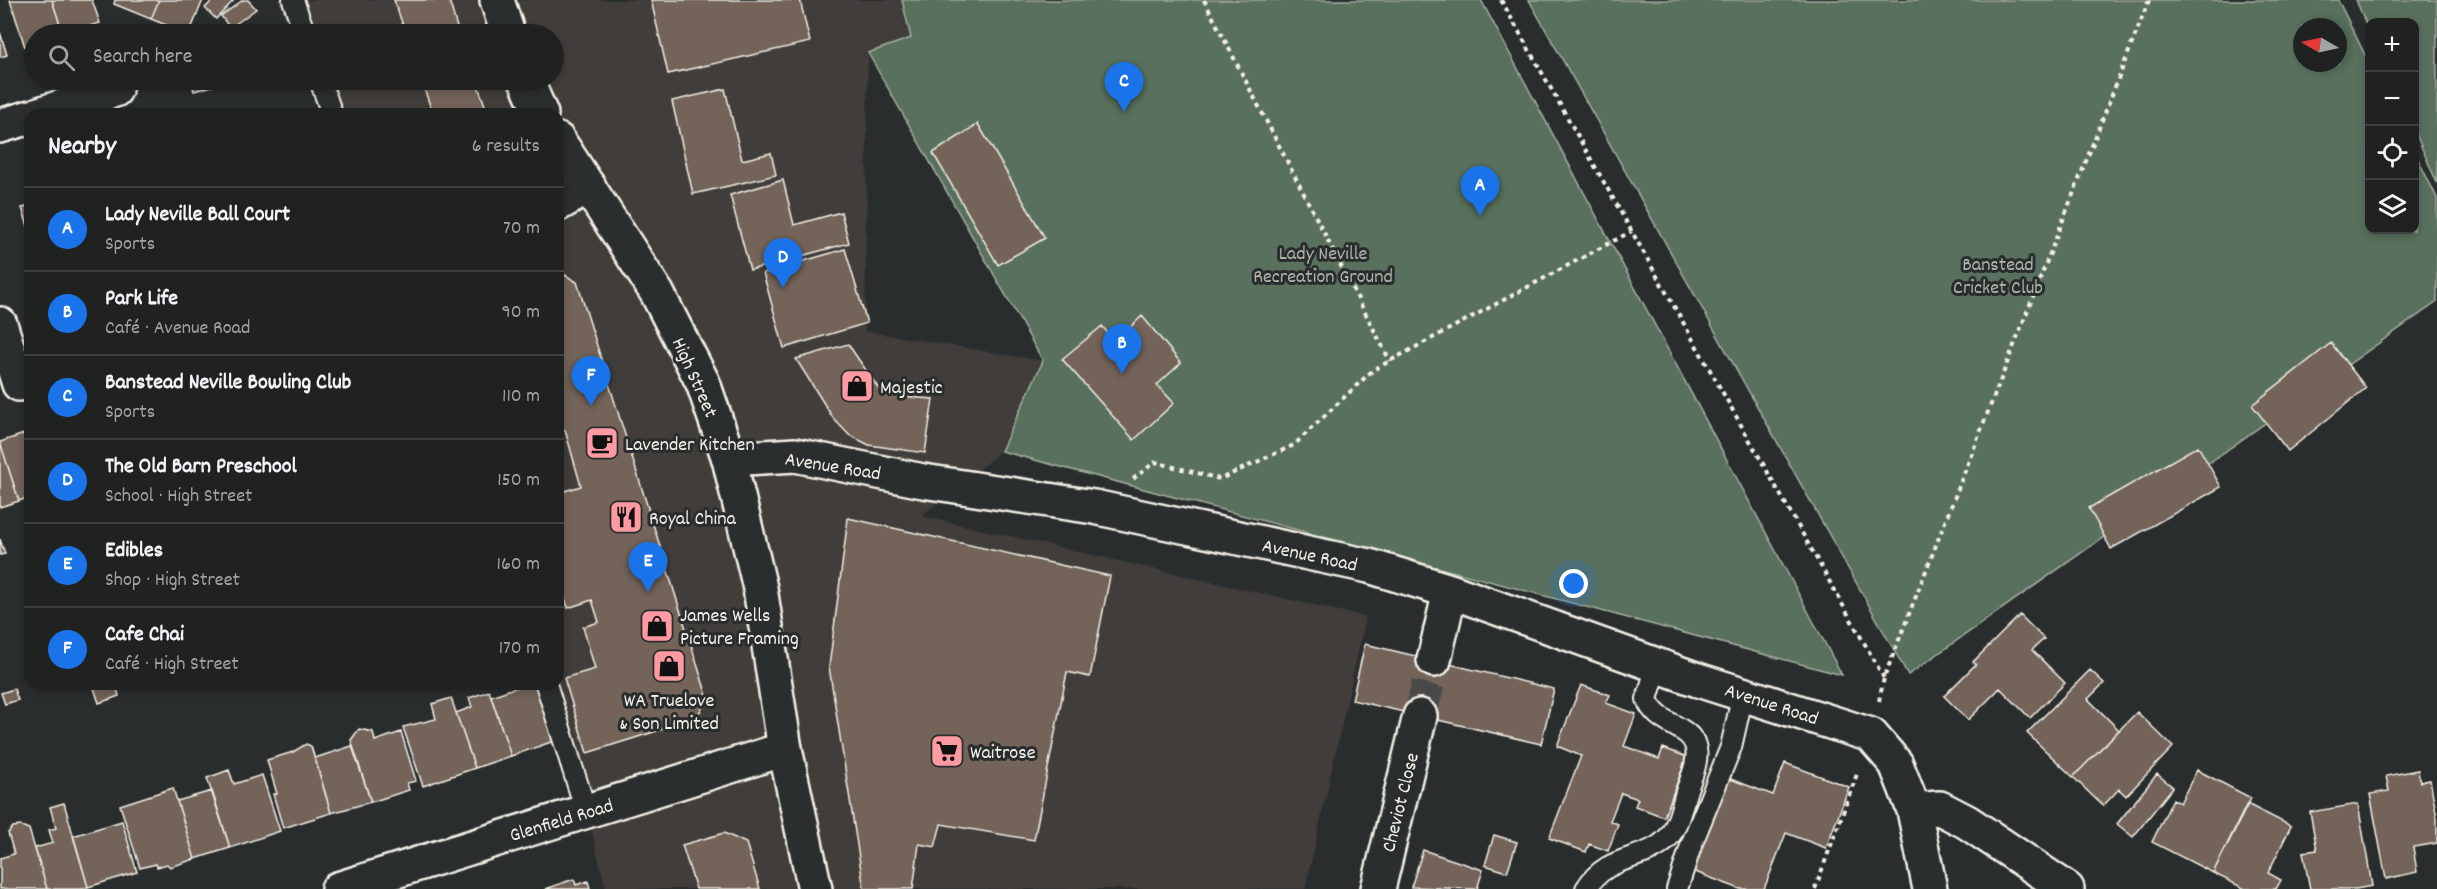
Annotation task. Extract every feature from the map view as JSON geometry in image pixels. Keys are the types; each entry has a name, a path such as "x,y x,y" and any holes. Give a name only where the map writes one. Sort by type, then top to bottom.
{"street":[{"path":"497,0 505,24"},
{"path":"58,108 115,90"},
{"path":"530,90 538,108"},
{"path":"0,126 24,119"},
{"name":"High Street","path":"564,149 657,293 703,383 729,459 760,588 785,749 815,889"},
{"path":"564,201 589,187"},
{"path":"0,324 16,384"},
{"name":"Avenue Road","path":"729,459 795,455 923,481 1094,507 1369,566 1450,591 1657,666 1871,735"},
{"path":"1434,660 1450,591"},
{"name":"Cheviot Close","path":"1378,889 1420,716"},
{"path":"1871,735 1896,764 1914,810 1930,889"},
{"name":"Glenfield Road","path":"338,889 785,749"},
{"path":"1914,810 1940,808 1967,822 2067,889"}],"lane":[{"path":"293,0 301,24"},
{"path":"324,90 330,108"},
{"path":"1586,889 1604,870 1624,858 1665,841 1676,822 1692,776 1696,747 1693,740 1656,714 1647,699 1657,666"},
{"path":"548,690 586,811"},
{"path":"1677,889 1692,843 1731,747 1743,693"}],"path":[{"path":"1204,0 1390,361"},
{"path":"1501,0 1884,678 2149,0"},
{"path":"1094,507 1155,462 1220,479 1293,445 1373,370 1632,231"},
{"path":"1815,889 1871,735"}],"shaded area":[{"path":"278,0 902,0 911,38 868,53 865,331 1043,361 1001,451 921,516 1366,617 1305,889 606,889 576,767 550,690 564,690 564,108 318,108 311,90 564,90 564,24 287,24"}],"green space":[{"name":"Lady Neville Recreation Ground","path":"902,0 1481,0 1842,675 1001,451 1043,361 868,53 911,38"},
{"name":"Banstead Cricket Club","path":"1529,0 2338,0 2347,18 2293,18 2293,72 2347,72 2347,18 2365,55 2365,234 2419,234 2419,161 2437,198 2437,302 1908,675"},
{"path":"2356,0 2437,0 2437,183 2419,141 2419,18 2365,18 2365,21"}],"building":[{"path":"10,0 52,0 60,24 24,24 24,44"},
{"path":"52,0 92,0 100,23 97,24 60,24"},
{"path":"115,0 159,0 151,19 114,4"},
{"path":"159,0 203,0 193,24 164,24 151,19"},
{"path":"213,0 234,0 216,19 205,8"},
{"path":"243,0 248,0 256,9 235,24 227,24 221,16"},
{"path":"394,0 449,0 456,24 402,24"},
{"path":"651,0 800,0 810,42 668,74"},
{"path":"0,32 7,55 0,57"},
{"path":"725,89 742,160 771,153 776,175 693,194 672,101"},
{"path":"425,90 480,90 486,108 431,108"},
{"path":"978,124 1045,238 998,265 933,153"},
{"path":"783,180 794,225 841,212 849,243 750,270 730,195"},
{"path":"845,249 867,323 784,348 763,273"},
{"path":"564,274 577,282 708,699 695,719 587,753 564,678 595,669 583,627 599,622 592,600 568,608 564,595 564,491 581,486 565,430"},
{"path":"1142,316 1181,363 1157,385 1174,403 1134,440 1062,359 1102,326 1115,342"},
{"path":"2331,343 2366,388 2288,451 2252,405"},
{"path":"848,344 883,395 933,399 925,453 869,445 849,435 833,418 796,359"},
{"path":"24,434 24,499 19,501 0,442"},
{"path":"0,442 19,501 0,507"},
{"path":"2198,446 2221,487 2111,549 2089,508"},
{"name":"Waitrose","path":"848,518 1110,576 1090,677 1067,672 1034,840 941,824 935,847 919,844 913,889 864,889 829,667"},
{"path":"0,539 5,554 0,555"},
{"path":"2020,615 2044,639 2032,650 2065,683 2030,718 2000,688 1968,720 1944,696 1976,664 1973,662"},
{"path":"1365,644 1554,689 1541,744 1352,700"},
{"path":"2090,670 2104,683 2088,699 2119,730 2073,777 2027,733"},
{"path":"1581,685 1610,695 1606,703 1636,714 1624,746 1659,759 1663,748 1687,757 1664,817 1635,806 1638,799 1621,793 1610,821 1618,824 1608,851 1589,844 1586,852 1549,838 1581,756 1557,746"},
{"path":"14,689 18,700 5,704 1,693"},
{"path":"95,690 118,690 119,696 99,703"},
{"path":"508,690 541,690 557,740 511,756 491,696"},
{"path":"489,691 511,756 475,768 456,713 472,707 469,698"},
{"path":"451,698 475,768 423,786 403,727 436,719 432,704"},
{"path":"2137,712 2173,747 2126,796 2119,789 2103,806 2073,777"},
{"path":"359,729 373,732 375,741 401,732 416,781 407,783 409,790 371,802 351,740"},
{"path":"306,744 311,746 331,813 283,828 273,794 277,794 267,760 293,752"},
{"path":"352,746 371,802 331,813 315,758"},
{"path":"1785,763 1849,787 1826,848 1786,833 1764,889 1740,889 1690,870 1725,777 1773,795"},
{"path":"229,770 234,784 262,775 280,831 230,848 207,778"},
{"path":"2197,770 2251,798 2213,873 2152,842 2173,799 2180,803"},
{"path":"2418,770 2420,782 2430,780 2437,818 2437,843 2413,847 2417,872 2386,879 2370,794 2389,791 2386,776"},
{"path":"2157,774 2173,787 2133,837 2117,824"},
{"path":"173,788 195,859 170,867 167,864 157,867 156,864 140,868 120,805"},
{"path":"212,791 230,848 195,859 177,801"},
{"path":"64,803 88,887 82,889 47,889 35,848 53,843 49,830 56,828 50,807"},
{"path":"2247,804 2291,826 2268,873 2281,880 2276,889 2245,889 2213,873"},
{"path":"2358,804 2372,886 2356,889 2310,889 2303,852 2317,850 2310,812"},
{"path":"122,821 137,872 88,887 73,836"},
{"path":"21,826 29,829 47,889 0,889 0,858 14,854 8,833 13,827"},
{"path":"724,833 746,843 760,889 696,889 682,845"},
{"path":"1494,835 1517,842 1507,872 1485,865"},
{"path":"1423,850 1483,870 1477,889 1411,887"},
{"path":"574,879 576,885 588,881 590,889 545,889"}],"tunnel":[{"path":"1420,716 1434,660"}],"place":[{"name":"Banstead Neville Bowling Club","path":"1124,112"},
{"name":"Lady Neville Ball Court","path":"1480,216"},
{"name":"The Old Barn Preschool","path":"783,288"},
{"name":"Park Life","path":"1122,374"},
{"name":"Majestic","path":"857,386"},
{"name":"Cafe Chai","path":"591,406"},
{"name":"Lavender Kitchen","path":"602,443"},
{"name":"Royal China","path":"626,517"},
{"name":"Edibles","path":"648,592"},
{"name":"James Wells Picture Framing","path":"657,626"},
{"name":"WA Truelove & Son Limited","path":"669,666"},
{"name":"Waitrose","path":"947,751"}]}
